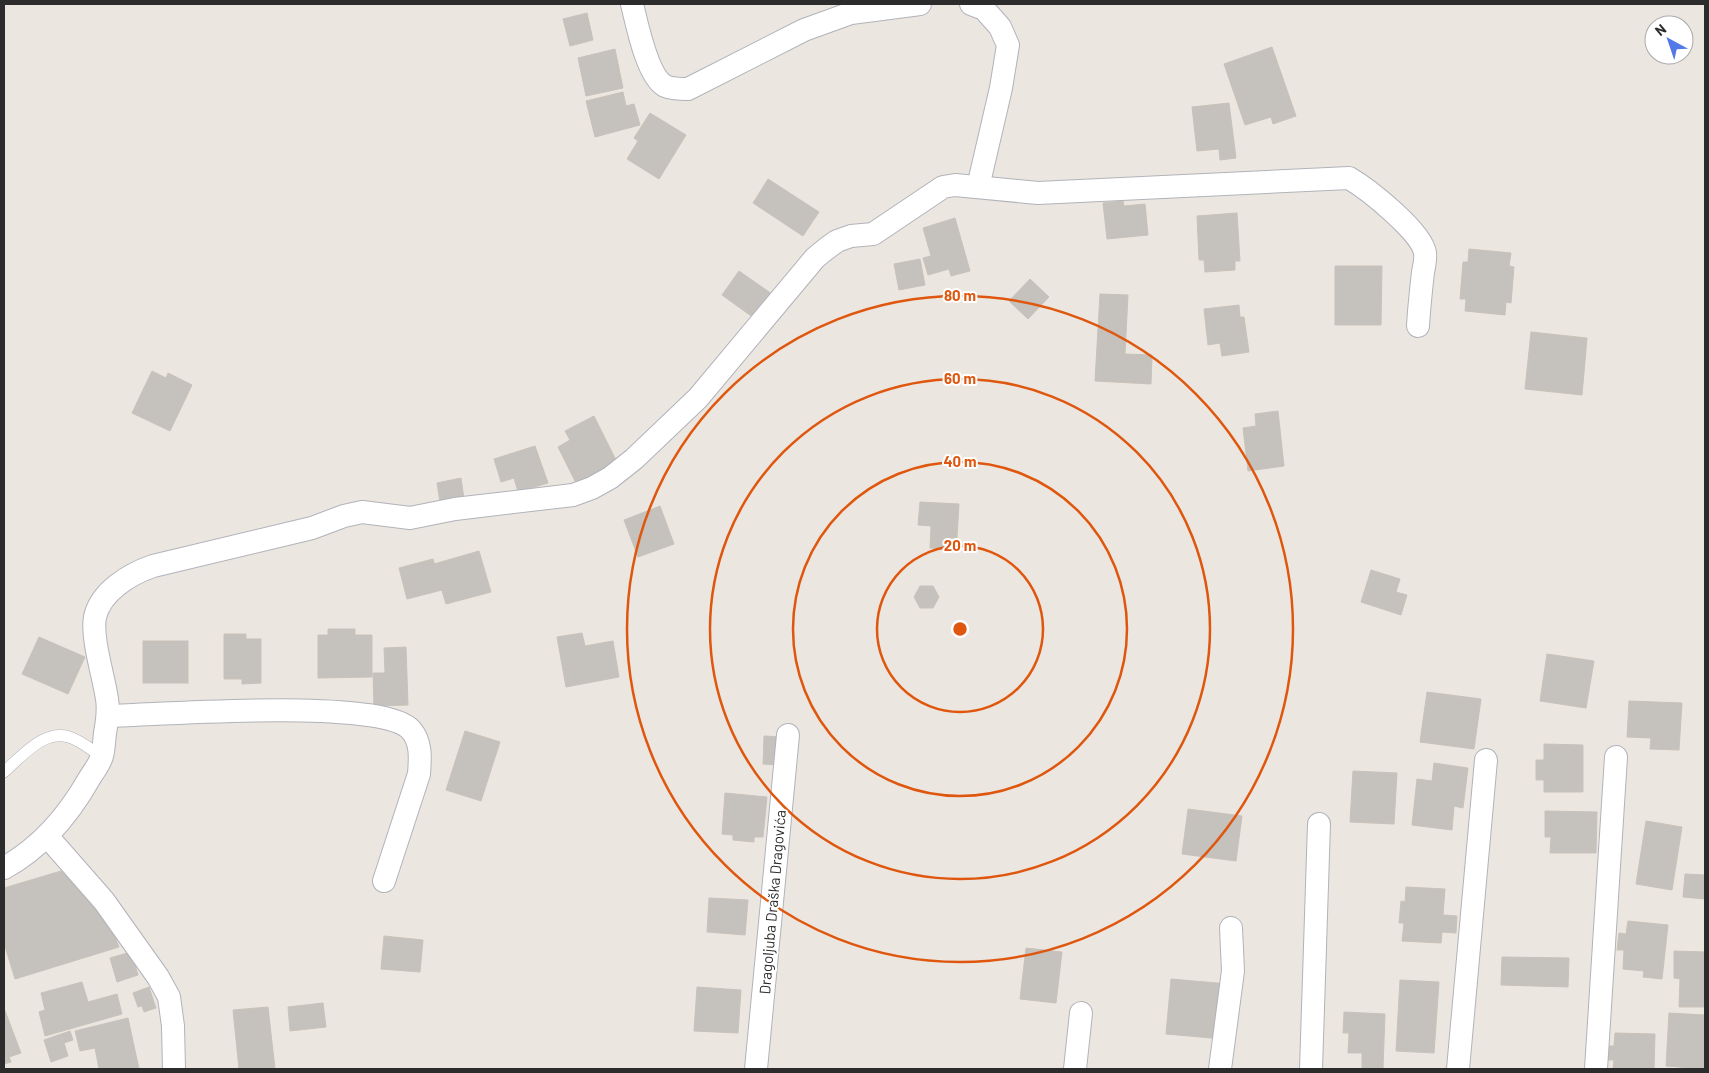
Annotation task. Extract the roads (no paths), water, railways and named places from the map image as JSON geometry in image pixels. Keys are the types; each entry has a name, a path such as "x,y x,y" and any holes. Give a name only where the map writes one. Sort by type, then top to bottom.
{"street":[{"path":"632,4 643,48 655,76 664,86 675,89 688,89 804,30 851,13 920,4"},
{"path":"972,4 984,9 990,15 1000,27 1008,45 1001,88 978,187"},
{"path":"4,868 20,859 58,826 78,800 102,757 108,716 95,631 95,616 108,594 119,583 137,572 153,566 312,528 344,516 362,512 410,518 455,509 573,496 592,488 610,478 634,459 698,398 815,258 837,241 852,236 873,234 943,187 955,185 1038,193 1350,178 1396,215 1420,242 1425,253 1418,326"},
{"path":"108,716 290,710 371,715 403,724 411,731 418,743 420,756 419,774 384,881"},
{"name":"Dragoljuba Draška Dragovića","path":"756,1069 788,735"},
{"path":"1596,1069 1616,756"},
{"path":"1458,1069 1486,760"},
{"path":"1310,1069 1319,824"},
{"path":"47,836 104,901 158,977 169,997 173,1026 174,1069"},
{"path":"1220,1069 1233,971 1231,928"},
{"path":"1076,1069 1081,1013"}],"lane":[{"path":"4,772 39,741 56,735 74,738 102,757"}]}
